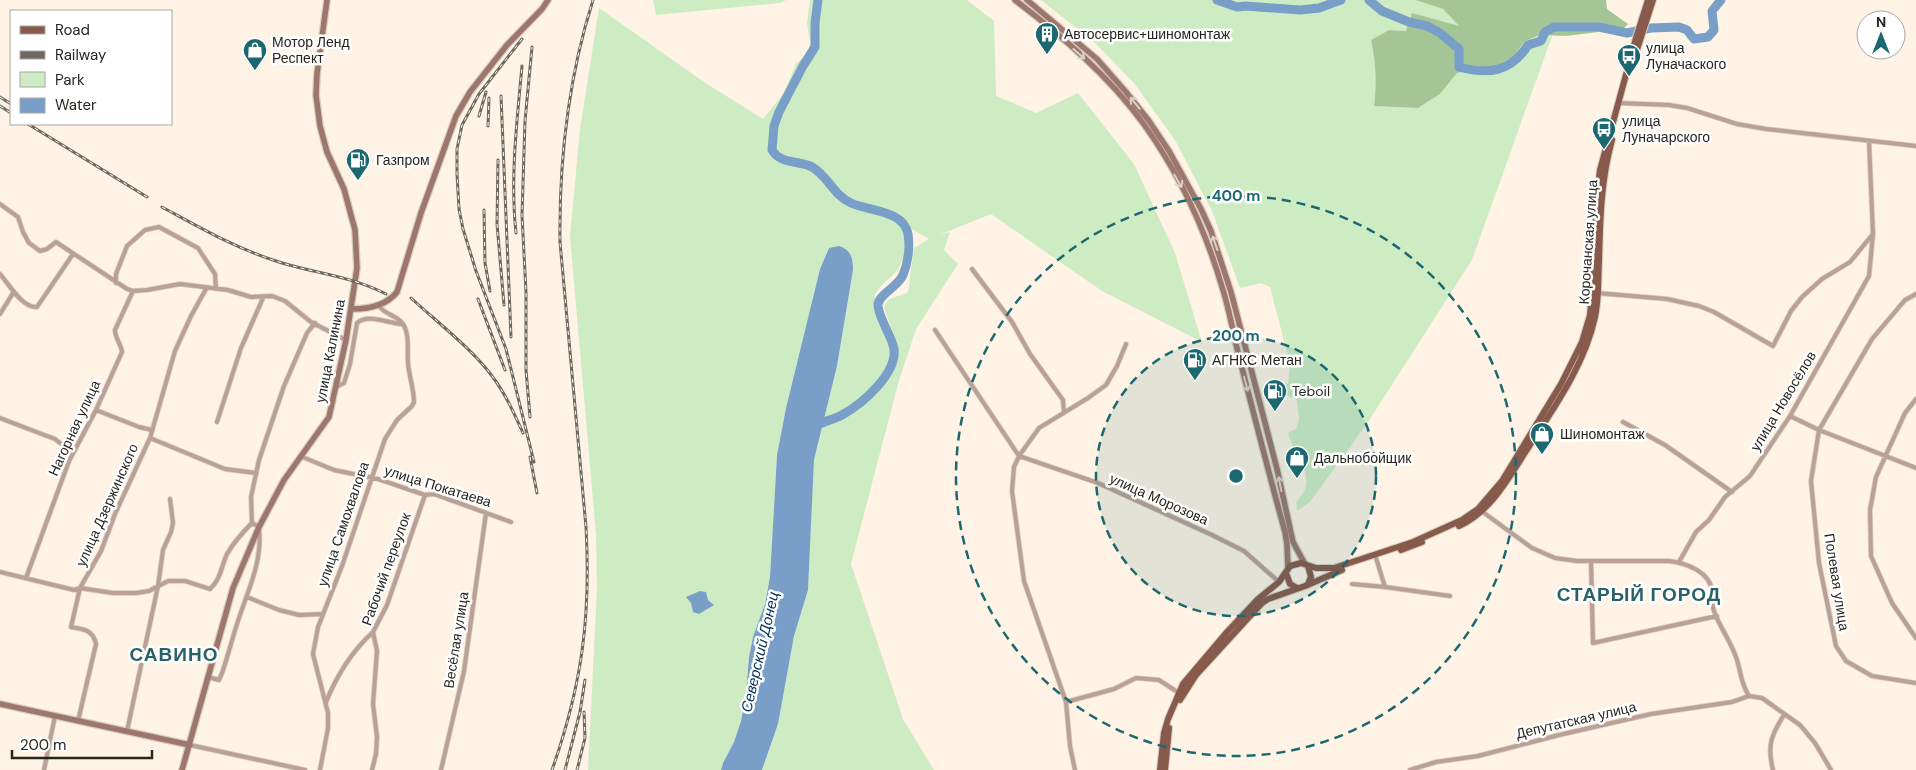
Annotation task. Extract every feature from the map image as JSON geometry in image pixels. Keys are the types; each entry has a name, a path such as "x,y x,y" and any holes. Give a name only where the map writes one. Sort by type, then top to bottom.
{"main road":[{"name":"улица Калинина","path":"182,770 233,588 259,528 284,480 329,417 352,309 357,268 355,230 344,189 327,152 317,110 317,74 328,0"},
{"path":"352,309 379,306 392,298 397,292 421,213 456,116 470,92 507,45 542,9 548,0"},
{"path":"1015,0 1086,60 1122,97 1143,123 1160,149 1188,199 1203,231 1226,298 1236,348 1285,532 1288,554 1287,571 1290,584 1297,588"},
{"path":"1027,0 1089,52 1126,92 1149,121 1169,151 1201,209 1231,292 1277,469 1293,542 1311,577 1308,584 1301,588 1268,599 1258,607 1187,687 1171,720 1164,770"},
{"name":"Корочанская улица","path":"1308,584 1376,558 1414,546 1465,523 1506,484 1566,389 1588,345 1595,316 1597,194 1604,150 1620,104 1648,0"},
{"name":"Корочанская улица","path":"1642,24 1653,0"},
{"name":"Корочанская улица","path":"1306,565 1334,568 1413,542 1480,510"},
{"path":"1160,770 1164,733 1168,719 1179,693 1193,671 1226,632 1258,599 1279,582 1287,571 1297,563 1306,565"},
{"path":"0,704 190,745"}],"street":[{"path":"1620,104 1669,105 1687,108 1737,124 1766,129 1916,146"},
{"name":"улица Новосёлов","path":"1679,562 1696,532 1709,520 1725,498 1750,476 1773,444 1869,276 1873,234 1869,141"},
{"path":"0,204 18,216 29,243 40,251 47,249 56,242 116,283 133,291 180,284 263,298 272,296 285,301 315,323 346,340"},
{"path":"116,283 116,274 127,246 145,230 159,227 198,248 215,274 216,289"},
{"path":"1595,293 1667,299 1699,306 1714,312 1773,346 1791,311 1802,297 1822,279 1850,262 1873,234"},
{"path":"0,274 11,286 13,293 33,307 37,307 73,254"},
{"path":"972,269 1012,322 1030,354 1063,400 1064,413"},
{"name":"улица Дзержинского","path":"78,721 96,644 90,632 71,627 80,588 101,551 115,514 150,438 175,351 206,289"},
{"name":"Нагорная улица","path":"26,578 72,453 96,410 122,352 115,335 115,330 133,291"},
{"path":"0,314 13,293"},
{"path":"1819,430 1872,339 1905,300 1916,294"},
{"path":"217,422 241,348 263,298"},
{"path":"379,306 383,311 396,317 403,324"},
{"path":"336,387 344,383 350,364 357,323 360,320 370,319 403,324"},
{"path":"0,573 74,590 80,588 113,593 149,591 168,581 185,581 210,589 221,575 226,556 232,546 252,523 251,498 256,472 284,386 307,334 315,323"},
{"name":"улица Самохвалова","path":"320,770 328,728 326,703 313,654 318,627 342,566 370,478 385,439 397,420 414,402 408,365 407,333 403,324"},
{"path":"935,330 1018,456"},
{"path":"1075,770 1070,746 1066,702 1024,581 1012,491 1014,468 1018,456 1039,428 1106,385 1117,366 1126,344"},
{"path":"1916,399 1904,413 1876,477 1870,510 1872,556 1892,603 1916,638"},
{"path":"96,410 139,427 152,430"},
{"path":"1790,416 1819,430 1916,468"},
{"path":"0,418 55,439 72,453"},
{"path":"1623,422 1665,446 1732,492"},
{"name":"Полевая улица","path":"1819,430 1812,481 1820,563 1836,646 1846,661 1872,676 1916,683"},
{"path":"150,438 225,469 256,472"},
{"name":"улица Покатаева","path":"300,456 334,470 378,479 425,495 434,494 511,522"},
{"name":"улица Морозова","path":"1018,456 1098,483 1212,535 1244,552 1279,582"},
{"name":"Рабочий переулок","path":"372,770 376,754 377,737 373,704 378,651 373,632 387,605 425,495"},
{"path":"127,731 158,586 163,550 171,532 170,499"},
{"path":"1480,510 1532,548 1555,558 1591,561 1679,562 1697,570 1708,581 1717,616 1737,660 1743,688 1749,696 1762,698 1800,725 1815,742 1831,770"},
{"name":"Весёлая улица","path":"441,770 464,671 486,513"},
{"path":"208,677 219,680 258,561 261,541 259,528 252,523"},
{"path":"1376,558 1385,587"},
{"path":"1591,561 1593,644 1717,616"},
{"path":"1352,584 1450,596"},
{"path":"247,597 279,610 299,615 323,614"},
{"path":"326,703 343,666 373,632"},
{"path":"1066,702 1114,689 1136,678 1159,680 1179,693"},
{"name":"Депутатская улица","path":"1410,770 1436,762 1478,756 1617,721 1668,711 1732,702 1749,696"},
{"path":"1773,770 1769,754 1770,743 1784,715"},
{"path":"44,770 55,716"},
{"path":"190,745 305,770"}],"green space":[{"path":"653,0 786,0 780,3 656,15"},
{"path":"810,0 967,0 994,21 996,96 1036,113 1078,93 1134,164 1175,253 1202,342 1102,291 991,214 939,235 950,232 944,250 958,264 916,329 899,380 851,564 903,719 934,770 762,770 778,724 794,636 808,590 814,460 837,366 853,270 853,261 829,248 820,269 786,408 777,455 770,577 765,604 753,637 749,657 746,695 741,721 734,742 721,770 588,770 597,590 596,534 570,237 580,129 599,8 704,82 763,119 783,94 796,64 808,53 810,42 807,23","holes":["891,220 905,225 929,239 914,248 908,292 891,299 884,308 898,346 893,370 890,346 875,309 875,294 897,271 905,255 904,232 901,227"]},
{"path":"1041,0 1415,0 1443,9 1459,26 1406,31 1389,30 1371,40 1377,81 1374,106 1418,108 1440,94 1457,73 1513,57 1524,42 1539,35 1552,36 1472,260 1368,422 1310,502 1297,511 1296,502 1303,493 1306,485 1306,476 1288,433 1296,429 1299,419 1297,400 1277,391 1276,386 1288,383 1290,364 1270,287 1261,283 1240,288 1212,211 1175,140 1134,83 1095,43"},
{"path":"1415,0 1606,0 1607,9 1628,24 1623,29 1566,36 1539,35 1524,42 1513,57 1498,65 1457,73 1440,94 1418,108 1374,106 1376,89 1371,40 1389,30 1406,31 1412,13 1459,26 1443,9"}],"water":[{"path":"839,246 850,255 853,270 837,366 814,460 808,590 794,636 778,724 762,770 721,770 741,721 753,637 765,604 770,577 777,455 786,408 820,269 829,248"},
{"path":"700,591 706,592 708,600 714,605 699,614 693,612 691,603 686,597"}],"waterway":[{"name":"Северский Донец","path":"814,427 842,415 859,404 877,387 890,368 894,349 878,306 881,298 903,275 909,244 908,234 900,220 845,200 818,171 807,165 780,158 772,150 774,126 779,112 815,47 815,23 818,0"},
{"path":"1217,0 1237,7 1300,10 1319,8 1341,0"},
{"path":"1369,0 1382,11 1409,22 1427,26 1440,33 1459,49 1459,67 1480,71 1489,71 1506,66 1514,61 1528,45 1541,41 1545,32 1554,27 1599,27 1627,33 1651,28 1679,27 1687,30 1694,39 1708,37 1714,30 1712,11 1721,0"}],"railway":[{"path":"552,770 571,709 577,679 582,650 587,591 586,527 560,242 560,211 563,150 571,90 584,30 593,0"},
{"path":"522,39 479,94 462,125 457,149 457,174 459,209 463,229 476,271 506,349 534,462"},
{"path":"530,417 526,370 526,292 522,215 525,121 532,47"},
{"path":"516,233 514,170 522,66"},
{"path":"479,116 486,92"},
{"path":"501,96 511,337"},
{"path":"0,97 10,103"},
{"path":"488,126 489,98"},
{"path":"0,106 10,112"},
{"path":"30,125 147,197"},
{"path":"498,160 497,224 504,305"},
{"path":"162,207 217,237 261,256 360,283 386,294"},
{"path":"484,210 485,263 490,291"},
{"path":"411,298 464,345 484,366 505,396 523,433"},
{"path":"478,299 505,370"},
{"path":"530,457 537,493"},
{"path":"565,770 580,712 585,680"},
{"path":"577,770 585,738 584,712"}],"place":[{"name":"Автосервис+шиномонтаж","path":"1047,55"},
{"name":"Мотор Ленд Респект","path":"255,71"},
{"name":"улица Луначаского","path":"1629,77"},
{"name":"улица Луначарского","path":"1604,150"},
{"name":"Газпром","path":"358,181"},
{"name":"АГНКС Метан","path":"1195,381"},
{"name":"Teboil","path":"1275,412"},
{"name":"Шиномонтаж","path":"1542,455"},
{"name":"Дальнобойщик","path":"1297,479"}],"district":[{"name":"СТАРЫЙ ГОРОД","path":"1639,594"},
{"name":"САВИНО","path":"174,654"}]}
